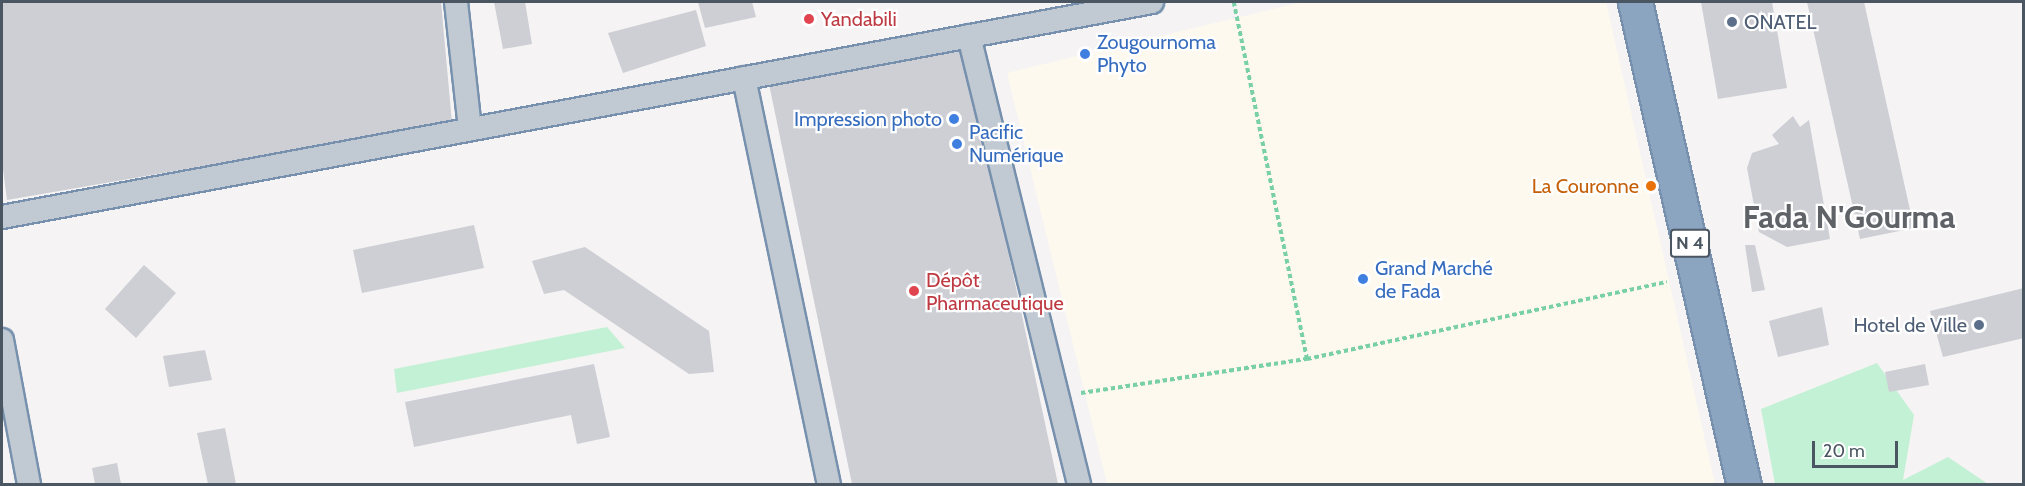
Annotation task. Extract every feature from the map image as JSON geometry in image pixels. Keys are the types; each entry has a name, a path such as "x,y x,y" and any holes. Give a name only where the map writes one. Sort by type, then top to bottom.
{"highway":[{"name":"N 4","path":"1635,2 1744,484"}],"street":[{"path":"456,2 470,129"},
{"path":"2,216 1152,2"},
{"path":"969,36 1078,484"},
{"path":"744,78 829,484"},
{"path":"2,340 29,484"}],"path":[{"path":"1234,2 1307,359"},
{"path":"1058,396 1307,359 1698,276"}],"shaded area":[{"name":"Grand Marché de Fada","path":"1302,2 1606,2 1715,484 1107,484 1007,73"}],"green space":[{"path":"607,327 625,348 397,393 394,369"},
{"path":"1877,363 1914,415 1903,480 1948,457 1988,484 1775,484 1761,409"}],"building":[{"path":"2,2 441,2 452,123 7,200 2,161"},
{"path":"494,2 525,2 532,44 503,49"},
{"path":"698,2 752,2 756,17 705,28"},
{"path":"1701,2 1772,2 1787,88 1718,99"},
{"path":"1807,2 1864,2 1914,228 1860,239"},
{"path":"696,10 706,46 623,73 608,33"},
{"path":"965,49 1058,484 852,484 769,84"},
{"path":"1793,116 1800,127 1809,120 1830,239 1787,247 1759,232 1747,168 1752,153 1779,144 1772,135"},
{"path":"474,225 484,268 362,293 353,250"},
{"path":"1745,245 1755,245 1765,290 1752,292"},
{"path":"585,247 709,331 714,372 689,374 564,290 544,294 532,261"},
{"path":"144,265 176,293 136,338 105,309"},
{"name":"Hotel de Ville","path":"2024,288 2024,338 1943,357 1930,311"},
{"path":"1822,307 1829,345 1778,357 1769,321"},
{"path":"205,350 212,380 169,387 163,356"},
{"path":"594,364 610,437 577,444 571,415 414,447 405,402"},
{"path":"1925,364 1929,385 1889,392 1885,372"},
{"path":"225,428 236,484 208,484 197,433"},
{"path":"117,463 121,484 95,484 92,468"}],"place":[{"name":"Yandabili","path":"809,19"},
{"name":"ONATEL","path":"1732,22"},
{"name":"Zougournoma Phyto","path":"1085,54"},
{"name":"Impression photo","path":"954,119"},
{"name":"Pacific Numérique","path":"957,144"},
{"name":"La Couronne","path":"1651,186"},
{"name":"Grand Marché de Fada","path":"1363,279"},
{"name":"Dépôt Pharmaceutique","path":"914,291"},
{"name":"Hotel de Ville","path":"1979,325"}],"district":[{"name":"Fada N'Gourma","path":"1849,217"}]}
